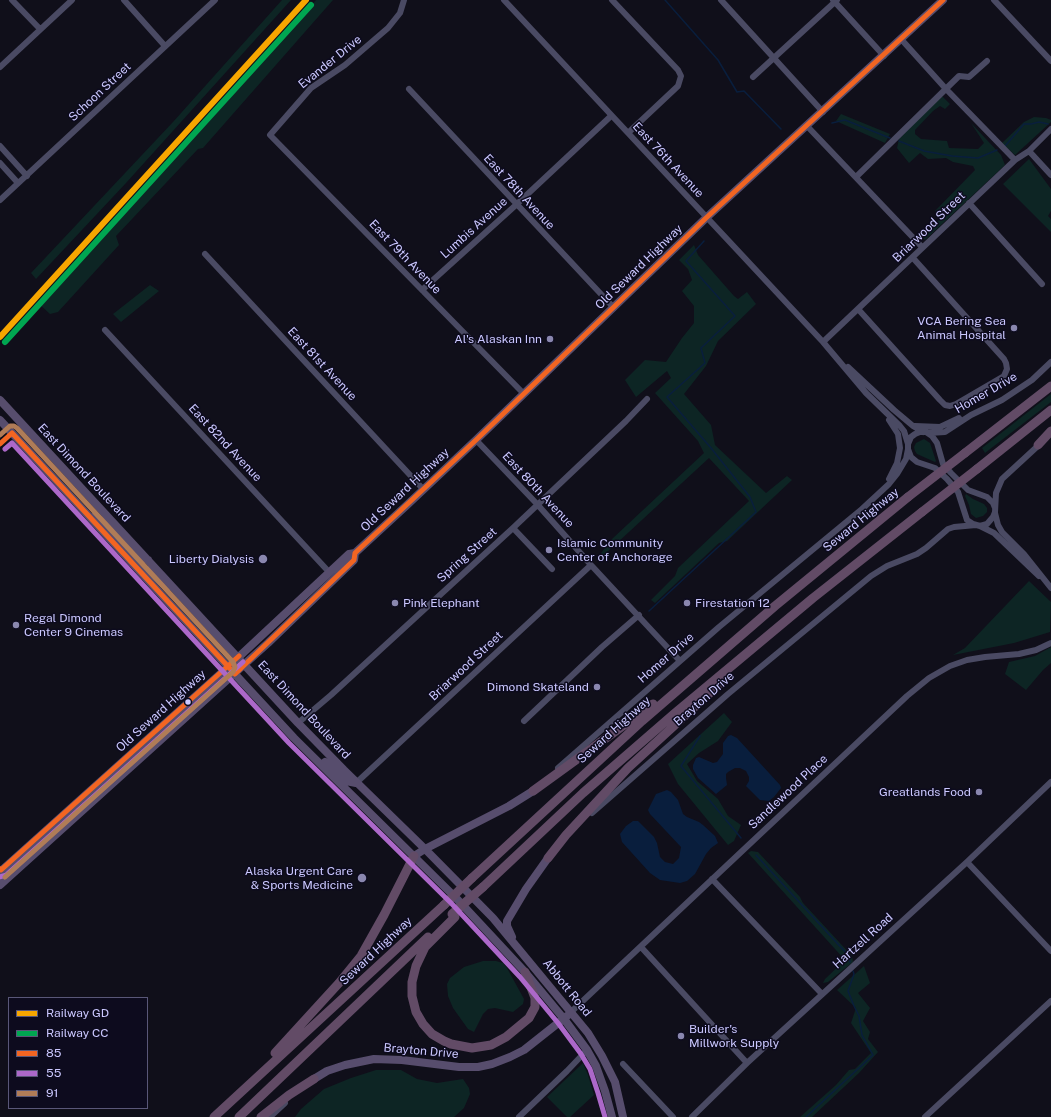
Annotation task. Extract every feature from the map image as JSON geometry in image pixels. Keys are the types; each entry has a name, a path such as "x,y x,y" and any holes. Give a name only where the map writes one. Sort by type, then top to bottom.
{"highway":[{"name":"Seward Highway","path":"214,1117 616,744 709,663 908,497 1051,386"},
{"path":"239,1117 589,788 813,598 1051,410"},
{"path":"1038,445 1051,431"},
{"path":"548,858 566,835 633,762 813,598"},
{"path":"534,791 709,663"},
{"path":"239,1094 339,983 357,960 384,915 414,856"},
{"path":"454,915 425,947 416,966 412,982 412,996 416,1012 423,1024 432,1034 444,1041 465,1048 485,1047 501,1041 526,1021 533,1012 535,998 525,972"},
{"path":"261,1117 289,1095 314,1079"}],"main road":[{"name":"Old Seward Highway","path":"0,872 238,657 349,554 355,553 476,440 706,218 884,56 942,0"},
{"name":"East Dimond Boulevard","path":"0,400 298,723 356,783 425,848 466,891"},
{"name":"East Dimond Boulevard","path":"0,420 234,674 300,743 457,899"},
{"path":"12,433 22,423"},
{"path":"80,507 107,526 137,558 148,560"},
{"name":"Old Seward Highway","path":"0,885 291,621 354,560 355,553"},
{"path":"132,563 153,574 196,611"},
{"path":"291,621 304,603 326,581 329,572"},
{"path":"300,743 346,781 356,783"},
{"path":"81,812 97,791 112,777 112,770"},
{"name":"Homer Drive","path":"414,856 425,848 509,806 534,791"},
{"name":"Brayton Drive","path":"518,948 507,926 507,920 526,889 548,858"},
{"name":"Abbott Road","path":"466,891 493,918 588,1033 615,1082 623,1117"},
{"name":"Abbott Road","path":"457,899 525,972 564,1019 587,1050 596,1066 606,1091 612,1117"},
{"name":"Brayton Drive","path":"314,1079 327,1071 345,1064 374,1059 402,1060 459,1067 492,1064 521,1052 571,1012"}],"street":[{"path":"12,0 40,30"},
{"path":"0,67 72,0"},
{"path":"124,0 165,46"},
{"name":"Schoon Street","path":"0,200 214,0"},
{"name":"Evander Drive","path":"270,135 311,88 345,65 388,28 400,13 403,3 410,0"},
{"name":"East 76th Avenue","path":"504,0 823,342 875,402 902,428 912,459 935,468 950,482 958,492 965,517 969,521 994,533 1051,588"},
{"path":"612,0 678,70 681,76 678,86 628,133"},
{"path":"721,0 823,112"},
{"path":"994,0 1051,61"},
{"path":"753,77 835,1 884,56"},
{"path":"901,39 946,89 1014,160"},
{"path":"856,177 959,76 968,77 987,61"},
{"name":"East 78th Avenue","path":"409,89 614,308"},
{"name":"Lumbis Avenue","path":"422,290 612,116"},
{"path":"808,126 922,247"},
{"name":"Briarwood Street","path":"823,342 913,258 922,247 1014,160 1029,151 1051,129"},
{"name":"East 79th Avenue","path":"270,135 524,394"},
{"path":"0,146 27,176"},
{"path":"1029,151 1051,175"},
{"path":"0,163 18,183"},
{"path":"969,203 1042,284"},
{"name":"East 81st Avenue","path":"205,254 423,489"},
{"path":"858,309 945,405 950,406 956,404 1004,376 1007,369 1004,359 913,258"},
{"name":"East 82nd Avenue","path":"105,330 329,572"},
{"name":"East 76th Avenue","path":"832,352 909,424 925,433"},
{"name":"Homer Drive","path":"925,433 945,432 971,415 990,407 1032,380 1051,362"},
{"name":"Spring Street","path":"298,723 331,695 513,528 626,421 647,399"},
{"path":"875,402 896,430 900,448 895,468 876,496"},
{"path":"909,424 940,427 962,417 971,415"},
{"path":"908,446 913,436 925,433 932,436 936,441 941,459 951,473 968,490 987,497 991,501 995,510 998,525 1002,532 1024,554 1051,588"},
{"path":"978,525 985,525 989,523 995,510 996,493 1002,479 1038,445 1051,435"},
{"name":"East 80th Avenue","path":"476,440 537,504 680,661"},
{"name":"Homer Drive","path":"534,791 680,661 876,496 889,484 901,469 906,459 908,446"},
{"name":"Brayton Drive","path":"548,858 585,819 612,795 757,670 871,576 887,566 917,554 946,530 954,527 978,525"},
{"path":"513,528 552,569"},
{"name":"Briarwood Street","path":"356,783 591,565"},
{"path":"524,721 602,647 639,615"},
{"name":"Sandlewood Place","path":"571,1012 907,696 928,678 950,666 967,660 1019,654 1036,650 1051,643"},
{"name":"Hartzell Road","path":"692,1117 747,1063 967,862 1051,782"},
{"path":"967,862 1051,951"},
{"path":"712,879 822,994"},
{"path":"641,947 747,1063"},
{"path":"928,1116 1051,1001"},
{"path":"519,1117 587,1050"},
{"path":"623,1064 673,1117"},
{"name":"Brayton Drive","path":"270,1117 314,1079"}],"green space":[{"path":"282,0 291,0 126,183 36,279 31,273 173,122"},
{"path":"316,0 333,0 203,148 198,149 116,236 119,245 58,312 50,314 38,303 123,210 153,180"},
{"path":"941,95 950,104 945,109 940,106 933,111 915,130 915,134 921,139 947,141 949,148 978,149 984,143 971,123 1001,155 1005,165 925,240 921,236 941,218 935,211 975,170 973,166 953,162 946,158 928,159 920,153 909,163 897,148 899,139"},
{"path":"841,114 890,134 885,143 836,121"},
{"path":"1034,117 1046,118 1051,120 1051,122 1015,155 1002,143 1024,122"},
{"path":"1029,159 1051,189 1051,211 1048,216 1051,219 1051,232 1003,184"},
{"path":"694,245 698,255 734,296 738,299 747,292 756,304 718,341 706,366 684,394 711,425 715,445 766,493 787,476 792,480 727,541 719,543 655,603 651,600 675,576 678,568 749,501 709,458 603,556 601,553 612,539 704,453 698,441 655,393 671,378 667,371 636,397 625,380 645,360 666,362 694,323 694,306 682,291 692,280 688,269 679,260"},
{"path":"150,285 159,291 121,322 113,314"},
{"path":"1051,394 1051,402 985,453 982,448"},
{"path":"924,439 930,443 936,461 935,462 917,454 915,451 914,447 916,443"},
{"path":"966,494 984,504 987,508 987,512 983,516 976,518 971,514 965,496"},
{"path":"1029,581 1051,602 1050,632 1014,643 953,655 965,648"},
{"path":"1051,647 1051,663 1026,690 1005,674 1009,662 1035,656"},
{"path":"724,713 732,722 718,741 699,753 687,764 697,781 718,799 728,816 741,825 734,841 728,845 678,784 668,764"},
{"path":"751,851 758,852 852,956 853,962 828,982 823,983 825,979 845,960 748,853"},
{"path":"483,961 496,961 503,963 524,999 523,1004 513,1012 495,1008 488,1009 483,1014 474,1032 468,1029 453,1008 448,996 447,984 450,978 464,967"},
{"path":"864,966 870,983 858,993 870,1008 863,1021 870,1032 868,1039 878,1052 859,1073 812,1117 800,1117 836,1085 849,1070 855,1069 871,1053 851,1023 856,1008 837,990"},
{"path":"583,1063 594,1095 570,1117 567,1117 547,1097"},
{"path":"376,1070 401,1070 417,1079 437,1083 463,1079 469,1088 470,1094 464,1108 454,1117 295,1117 301,1109 324,1089"}],"water":[{"path":"731,735 737,738 780,785 781,788 769,801 760,800 746,786 749,781 749,777 746,771 740,768 735,768 726,774 727,785 716,794 698,778 693,769 696,758 699,757 713,763 717,762 723,754 723,743 728,736"},
{"path":"667,790 671,792 678,800 683,814 703,825 715,836 718,843 706,854 695,874 687,881 680,883 660,880 650,873 622,842 620,834 626,826 633,821 638,821 654,837 660,857 665,862 673,864 679,858 681,847 648,810 656,794"}],"waterway":[{"path":"665,0 718,60 737,92 744,91 781,129"},
{"path":"832,123 845,120 890,138"},
{"path":"1005,146 1024,124 1039,122 1048,124"},
{"path":"899,141 924,151 952,156 978,158 997,150"},
{"path":"649,611 756,512 750,497 711,448 667,397 705,363 701,348 735,316 686,261 704,241"},
{"path":"700,736 681,766 741,838"},
{"path":"756,855 848,955 850,962"},
{"path":"806,1117 873,1055 862,1035 859,1016 848,991 854,974 853,971"}],"rail line":[{"name":"GD","path":"0,337 306,0"},
{"name":"CC","path":"5,342 311,5"}],"transit line":[{"name":"85","path":"0,444 12,433 235,674 354,560 355,553 476,440 706,218 943,0"},
{"name":"91","path":"0,435 10,426 17,428 233,662 235,667 233,672 5,877"},
{"name":"55","path":"5,449 12,443 289,743 452,904 520,977 558,1023 581,1054 590,1069 605,1117"},
{"name":"85","path":"0,869 1,870 239,656"},
{"name":"55","path":"0,877 6,875 243,662"}],"place":[{"name":"VCA Bering Sea Animal Hospital","path":"1014,328"},
{"name":"Al's Alaskan Inn","path":"550,339"},
{"name":"Islamic Community Center of Anchorage","path":"549,550"},
{"name":"Liberty Dialysis","path":"263,559"},
{"name":"Pink Elephant","path":"395,603"},
{"name":"Firestation 12","path":"687,603"},
{"name":"Regal Dimond Center 9 Cinemas","path":"16,625"},
{"name":"Dimond Skateland","path":"597,687"},
{"name":"Greatlands Food","path":"979,792"},
{"name":"Alaska Urgent Care & Sports Medicine","path":"362,878"},
{"name":"Builder's Millwork Supply","path":"681,1036"}]}
